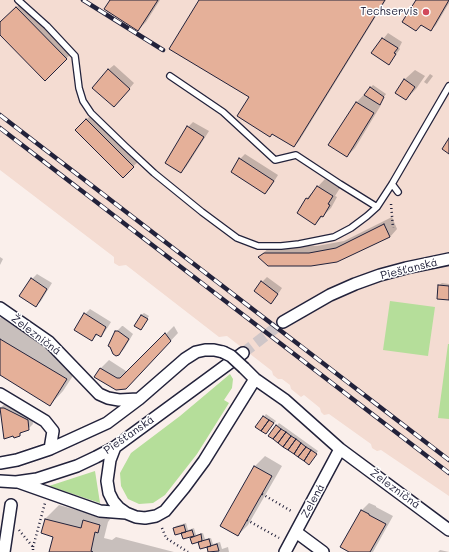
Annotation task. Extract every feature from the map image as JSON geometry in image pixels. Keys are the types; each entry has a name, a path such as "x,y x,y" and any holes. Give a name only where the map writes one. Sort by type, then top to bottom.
{"street":[{"name":"Piešťanská","path":"283,322 330,295 355,284 406,268 449,259"},
{"name":"Železničná","path":"0,308 50,342 99,394 108,398 119,400 139,399 196,352 205,350 223,352 231,356 256,379 285,400 340,449 449,530"},
{"name":"Piešťanská","path":"0,481 16,482 64,471 115,447 243,353"},
{"path":"115,447 109,465 107,481 109,493 113,501 126,513 136,517 145,518 156,516 165,511 204,461 256,379"},
{"path":"0,394 45,421 53,431 50,449"},
{"path":"0,463 17,460 50,449 107,423 139,399"},
{"name":"Zelená","path":"287,548 340,449"},
{"path":"16,482 100,511 126,513"},
{"path":"4,552 11,505"},
{"path":"296,532 322,552"}],"lane":[{"path":"18,0 47,26 75,56 79,88 83,101 91,113 154,173 202,212 237,238 258,246 293,245 313,242 334,236 350,228 367,216 377,207 392,184 449,86"},
{"path":"170,76 223,112 275,160 296,155 377,207"},
{"path":"392,184 398,192"}],"path":[{"path":"393,228 390,204 398,192"},
{"path":"262,494 304,518"},
{"path":"33,552 33,547 46,501"},
{"path":"247,520 287,548"},
{"path":"18,528 33,547"},
{"path":"162,528 166,538 188,552"}],"shaded area":[{"path":"0,0 449,0 449,496 381,450 377,451 372,448 371,444 329,414 324,415 320,408 304,395 301,397 291,389 290,385 282,379 278,379 273,375 272,371 227,336 219,337 126,265 119,266 114,263 114,257 0,170"}],"green space":[{"path":"390,301 435,307 428,356 383,350"},
{"path":"449,344 449,419 438,418"},
{"path":"230,374 233,379 232,388 224,400 229,403 197,454 165,495 153,503 139,504 128,499 121,486 120,473 131,453 180,416"},
{"path":"95,471 100,503 49,486"}],"building":[{"path":"110,0 158,0 138,31 104,9"},
{"path":"199,0 385,0 294,147 272,134 270,137 237,116 249,97 169,49"},
{"name":"Techservis","path":"416,0 449,0 431,31 421,25 416,31 402,22"},
{"path":"16,7 67,59 45,81 0,35 0,22"},
{"path":"382,38 398,48 389,65 371,53"},
{"path":"108,69 130,89 114,107 92,88"},
{"path":"404,79 415,87 406,100 395,93"},
{"path":"370,87 384,97 380,105 364,95"},
{"path":"356,102 374,113 347,157 328,145"},
{"path":"86,119 134,167 123,178 75,130"},
{"path":"187,126 204,137 181,173 165,163"},
{"path":"449,138 449,154 442,149"},
{"path":"239,158 274,181 265,194 231,172"},
{"path":"317,186 333,196 323,217 321,216 315,225 297,213 306,198 308,199"},
{"path":"384,224 390,237 337,262 311,266 268,266 258,257 264,253 309,253 336,248"},
{"path":"31,278 47,289 36,307 19,296"},
{"path":"261,281 278,294 271,304 254,291"},
{"path":"438,285 449,286 449,300 437,299"},
{"path":"84,313 106,327 101,337 96,334 92,341 74,330"},
{"path":"141,315 148,319 141,330 134,326"},
{"path":"115,331 118,331 129,339 119,355 116,356 108,346"},
{"path":"165,333 171,341 126,389 116,390 94,377 100,368 117,378 120,378"},
{"path":"0,339 67,379 50,406 0,375"},
{"path":"0,408 4,408 28,420 29,430 20,433 20,436 14,438 13,436 4,439"},
{"path":"263,416 269,420 261,431 255,427"},
{"path":"269,420 274,423 266,434 261,431"},
{"path":"276,425 281,429 273,439 268,436"},
{"path":"281,429 286,432 278,443 273,439"},
{"path":"286,432 291,436 283,447 278,443"},
{"path":"291,436 296,439 288,450 283,447"},
{"path":"296,439 301,443 294,454 288,450"},
{"path":"301,443 306,447 298,457 294,454"},
{"path":"306,447 311,450 304,461 298,457"},
{"path":"311,450 317,454 309,465 304,461"},
{"path":"254,466 272,476 238,536 220,526"},
{"path":"361,510 386,524 370,552 349,552 340,547"},
{"path":"45,519 81,528 83,520 100,525 98,533 95,532 91,551 93,552 49,552 53,537 41,533"},
{"path":"184,525 186,532 175,535 173,528"},
{"path":"192,530 194,536 183,539 181,533"},
{"path":"201,534 202,541 192,544 190,538"},
{"path":"209,539 211,546 200,549 198,542"},
{"path":"217,544 219,551 208,552 207,547"}],"tunnel":[{"path":"243,353 283,322"}],"railway":[{"path":"83,0 163,50"},
{"path":"0,115 449,460"},
{"path":"0,128 449,473"}],"place":[{"name":"Techservis","path":"426,12"}]}
